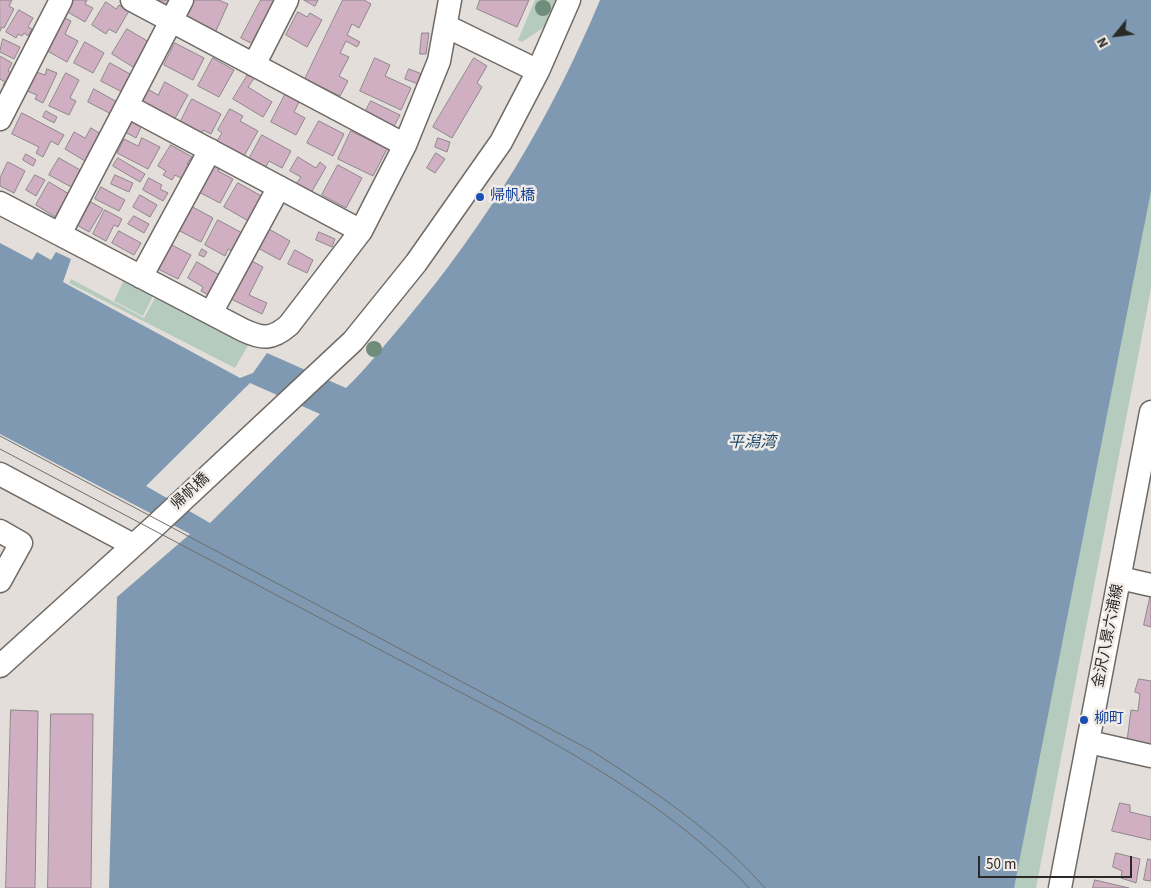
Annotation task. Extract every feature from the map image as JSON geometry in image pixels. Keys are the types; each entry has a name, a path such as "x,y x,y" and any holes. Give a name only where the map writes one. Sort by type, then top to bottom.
{"street":[{"path":"0,119 61,0"},
{"path":"132,0 405,145"},
{"path":"60,234 182,0"},
{"path":"254,65 287,0"},
{"path":"0,203 211,314 259,338 269,338 289,325 361,231 405,145 440,60 450,0"},
{"name":"帰帆橋","path":"0,666 155,526 353,341 416,263 501,142 538,72 569,0"},
{"path":"446,26 538,72"},
{"path":"128,106 361,231"},
{"path":"141,276 210,150"},
{"path":"211,314 279,187"},
{"name":"金沢八景六浦線","path":"1060,888 1151,413"},
{"path":"0,474 133,545"},
{"path":"0,531 21,543 0,581"},
{"path":"1120,578 1151,585"},
{"path":"1089,742 1151,756"}],"green space":[{"path":"535,0 557,0 546,26 522,42 518,40"},
{"path":"1151,159 1151,289 1036,888 1010,888"},
{"path":"71,279 144,318 155,298 250,342 235,368 69,283"},
{"path":"124,280 153,296 143,316 114,301"}],"water":[{"name":"平潟湾","path":"600,0 1151,0 1151,191 1014,888 109,888 117,597 190,534 0,434 0,243 32,260 37,252 51,260 56,252 71,259 63,282 240,378 253,373 267,353 346,388 377,355 436,283 490,207 515,168 561,86"}],"pier":[{"path":"250,383 320,414 210,523 146,486"}],"building":[{"path":"0,0 12,0 9,6 14,9 4,28 2,27 0,31"},
{"path":"73,0 87,0 85,4 93,8 85,22 66,11"},
{"path":"156,0 170,0 166,6"},
{"path":"194,0 219,0 228,4 215,33 185,19"},
{"path":"261,0 279,0 255,45 241,38"},
{"path":"304,0 318,0 315,6"},
{"path":"343,0 364,0 371,4 359,28 352,24 347,35 360,42 357,47 346,41 340,53 349,57 339,76 348,81 340,96 305,79"},
{"path":"480,0 529,0 517,27 477,9"},
{"path":"106,2 116,9 119,5 129,11 116,33 109,29 106,34 92,25"},
{"path":"19,10 33,18 28,27 32,29 28,36 24,33 22,36 18,34 16,38 6,32"},
{"path":"298,12 307,17 310,13 322,20 307,47 286,35"},
{"path":"61,16 71,21 65,34 78,41 67,62 44,49"},
{"path":"127,29 149,42 133,67 112,54"},
{"path":"422,33 429,33 426,54 420,54"},
{"path":"3,39 20,47 14,59 0,52"},
{"path":"85,42 104,53 93,73 74,63"},
{"path":"175,43 204,58 193,80 164,65"},
{"path":"0,56 12,63 8,71 12,74 9,88 3,85 5,82 0,79"},
{"path":"213,58 234,70 219,97 198,86"},
{"path":"375,58 390,65 385,76 411,88 401,110 360,91"},
{"path":"474,58 487,66 477,83 482,87 452,138 433,127"},
{"path":"110,63 132,75 122,92 101,81"},
{"path":"47,69 57,73 43,103 35,99 37,95 27,91 36,72 45,75"},
{"path":"409,69 422,74 418,84 405,79"},
{"path":"66,73 79,80 70,98 76,101 69,115 49,106"},
{"path":"249,73 255,77 248,87 272,102 263,117 233,99"},
{"path":"165,82 188,95 173,122 138,103 146,88 158,95"},
{"path":"94,89 117,102 111,114 88,102"},
{"path":"286,93 300,100 294,112 305,118 296,135 271,122"},
{"path":"192,99 221,114 211,134 203,130 200,136 179,125"},
{"path":"371,101 400,115 392,130 363,116"},
{"path":"230,109 243,116 240,121 258,131 244,156 217,141 222,133 218,130"},
{"path":"46,111 57,117 54,123 43,117"},
{"path":"22,113 64,135 58,145 51,141 43,157 36,153 39,147 12,134"},
{"path":"133,118 143,123 136,138 125,132"},
{"path":"319,121 344,134 333,156 307,143"},
{"path":"91,128 101,134 85,161 65,149 74,132 85,138"},
{"path":"351,131 387,149 373,176 338,159"},
{"path":"262,135 291,151 282,168 269,161 265,168 249,159"},
{"path":"142,138 160,147 148,169 117,153 124,139 138,146"},
{"path":"438,138 450,142 447,152 435,147"},
{"path":"171,145 192,157 187,164 192,167 185,180 175,175 172,180 163,175 166,171 158,166"},
{"path":"436,153 445,159 435,173 427,168"},
{"path":"26,154 36,160 33,166 23,160"},
{"path":"213,155 223,160 218,171 233,179 220,203 195,190"},
{"path":"298,157 316,168 320,162 326,167 311,193 296,184 301,177 290,171"},
{"path":"59,158 82,171 73,188 49,175"},
{"path":"118,158 145,174 140,182 113,166"},
{"path":"8,162 25,171 14,193 0,186 0,178"},
{"path":"338,165 362,178 346,208 322,195"},
{"path":"35,175 45,180 36,196 26,190"},
{"path":"115,175 133,183 129,192 111,184"},
{"path":"149,178 162,185 160,189 168,193 163,201 143,190"},
{"path":"49,182 69,194 55,217 36,205"},
{"path":"238,183 265,198 252,223 224,207"},
{"path":"101,187 125,200 119,211 95,199"},
{"path":"140,195 157,205 150,217 133,207"},
{"path":"91,202 103,209 89,232 77,225"},
{"path":"189,205 213,218 201,242 176,229"},
{"path":"105,210 122,219 118,227 114,225 106,241 93,234"},
{"path":"134,216 149,224 144,233 128,224"},
{"path":"218,220 246,235 236,253 228,249 225,256 205,245"},
{"path":"267,228 290,241 280,260 256,247"},
{"path":"119,231 141,243 134,255 112,243"},
{"path":"319,232 335,239 332,247 316,240"},
{"path":"166,242 191,255 178,279 154,267"},
{"path":"202,249 207,252 204,257 199,255"},
{"path":"295,250 313,260 307,273 288,264"},
{"path":"250,260 263,267 249,295 267,303 262,314 231,299"},
{"path":"197,262 223,277 212,297 201,291 203,287 188,278"},
{"path":"1151,592 1151,627 1144,625"},
{"path":"1139,679 1151,681 1151,746 1127,741 1131,710 1138,711 1140,694 1135,692"},
{"path":"11,710 38,711 35,888 6,888"},
{"path":"51,714 93,714 91,888 48,888"},
{"path":"1120,803 1130,805 1130,812 1151,817 1151,840 1112,831"},
{"path":"1116,853 1140,859 1136,883 1121,878 1122,871 1113,867"},
{"path":"1148,859 1151,860 1151,881 1144,880"},
{"path":"1095,880 1129,888 1093,888"}],"tram line":[{"path":"0,436 592,751 661,797 705,831 765,888"},
{"path":"0,449 513,720 564,749 615,780 664,814 710,851 749,888"}],"place":[{"name":"帰帆橋","path":"480,197"},
{"name":"柳町","path":"1084,720"}]}
